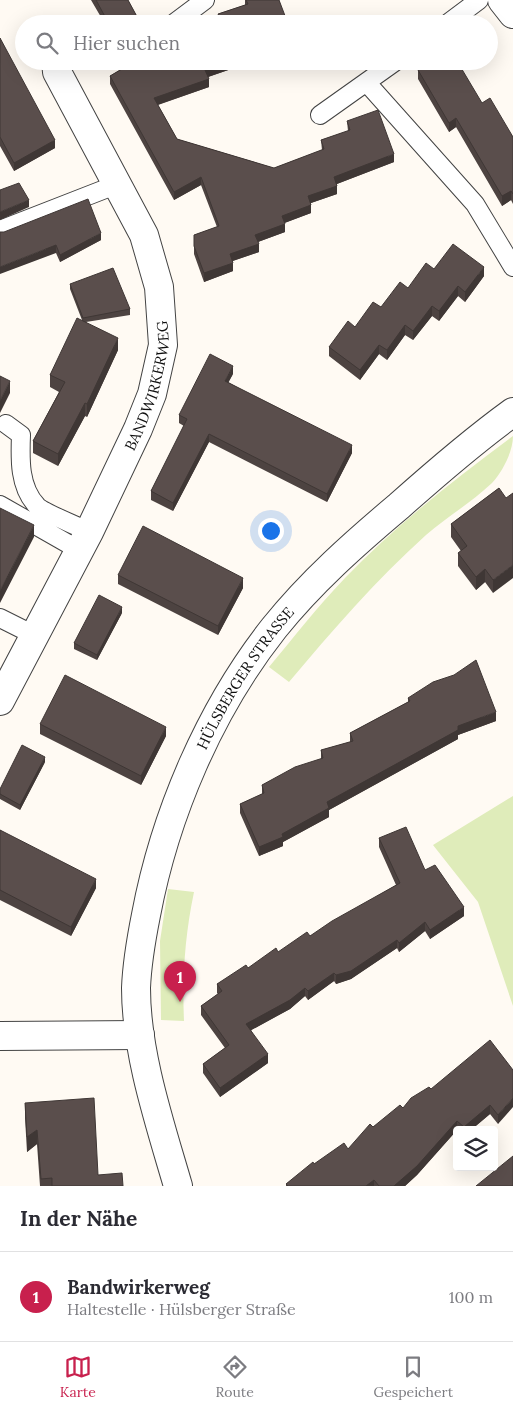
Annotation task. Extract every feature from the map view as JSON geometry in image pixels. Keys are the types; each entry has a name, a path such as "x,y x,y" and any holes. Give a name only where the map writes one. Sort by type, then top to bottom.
{"street":[{"path":"502,0 513,14"},
{"name":"BANDWIRKERWEG","path":"0,701 84,541 138,429 152,394 163,346 159,287 144,235 57,70"},
{"name":"HÜLSBERGER STRASSE","path":"178,1186 159,1122 140,1035 137,995 137,962 153,880 170,820 204,742 244,670 275,628 313,585 355,543 476,440 513,412"},
{"path":"0,1036 140,1035"}],"lane":[{"path":"185,15 205,0"},
{"path":"459,15 479,0"},
{"path":"320,115 384,70"},
{"path":"367,83 476,204 513,267"},
{"path":"0,230 118,184"},
{"path":"6,424 21,435 20,467 26,487 37,506 84,541"},
{"path":"0,505 84,541"},
{"path":"0,618 34,635"}],"green space":[{"path":"513,436 507,461 492,483 434,528 408,552 355,606 289,682 269,667 325,600 364,558 426,504"},
{"path":"513,796 513,1006 478,902 433,845"},
{"path":"168,889 194,892 185,956 183,988 184,1021 161,1020 160,941"}],"building":[{"path":"96,0 128,0 136,15 104,15"},
{"path":"246,0 279,0 285,15 218,14 248,4"},
{"path":"0,38 15,66 15,70 17,70 55,140 14,163 0,137"},
{"path":"120,70 205,70 209,79 154,98 177,139 274,168 324,149 321,140 350,130 347,121 378,110 394,154 334,177 337,186 308,196 311,205 282,216 285,224 255,235 259,244 230,254 233,263 204,273 194,246 194,235 219,226 201,177 174,192 110,76"},
{"path":"418,70 462,70 482,103 490,98 513,137 513,194 511,191 502,196 456,118 449,123"},
{"path":"19,183 29,200 0,212 0,190"},
{"path":"88,199 101,233 60,255 56,245 0,267 0,232"},
{"path":"453,244 484,267 465,292 458,286 439,311 432,306 413,331 405,325 387,350 379,345 360,370 329,347 348,321 355,327 373,302 381,307 400,282 408,288 426,263 434,269"},
{"path":"113,268 130,309 83,318 70,284"},
{"path":"77,318 118,338 87,404 85,403 58,454 33,441 65,382 50,375"},
{"path":"210,354 233,366 225,381 352,445 327,494 209,434 173,503 151,491 187,419 179,415"},
{"path":"0,376 10,381 0,401"},
{"path":"499,488 506,498 513,493 513,565 493,580 485,569 476,577 458,553 467,546 451,524"},
{"path":"0,508 34,525 0,591"},
{"path":"143,526 243,578 218,626 118,575"},
{"path":"99,595 122,607 97,655 74,643"},
{"path":"476,660 496,712 458,726 458,730 327,802 329,808 282,834 283,837 259,847 240,804 264,793 262,785 295,767 323,758 321,750 353,741 350,733 410,701 408,698 433,682 454,675"},
{"path":"65,675 166,727 141,776 40,724"},
{"path":"22,745 45,757 20,805 0,794 0,789"},
{"path":"406,827 425,870 435,865 464,907 430,930 425,922 399,943 397,940 351,971 336,975 334,973 308,991 305,988 290,1000 246,1024 268,1054 220,1088 203,1064 229,1045 201,1006 222,991 217,984 246,965 248,968 276,948 278,952 307,932 310,936 332,921 400,883 379,838"},
{"path":"0,830 96,879 71,927 0,890"},
{"path":"490,1040 513,1070 513,1098 498,1115 490,1105 465,1126 457,1121 417,1166 394,1186 379,1186 374,1180 366,1186 288,1186 286,1184 313,1162 314,1164 344,1143 348,1149 370,1124 373,1127 400,1105 403,1108 411,1098 429,1087 431,1089"},
{"path":"94,1098 98,1175 122,1173 123,1186 52,1186 52,1178 41,1179 37,1130 27,1137 25,1103"},
{"path":"513,1156 513,1186 476,1186 494,1171 498,1171 498,1168"}],"place":[{"name":"Bandwirkerweg","path":"180,1002"}]}
